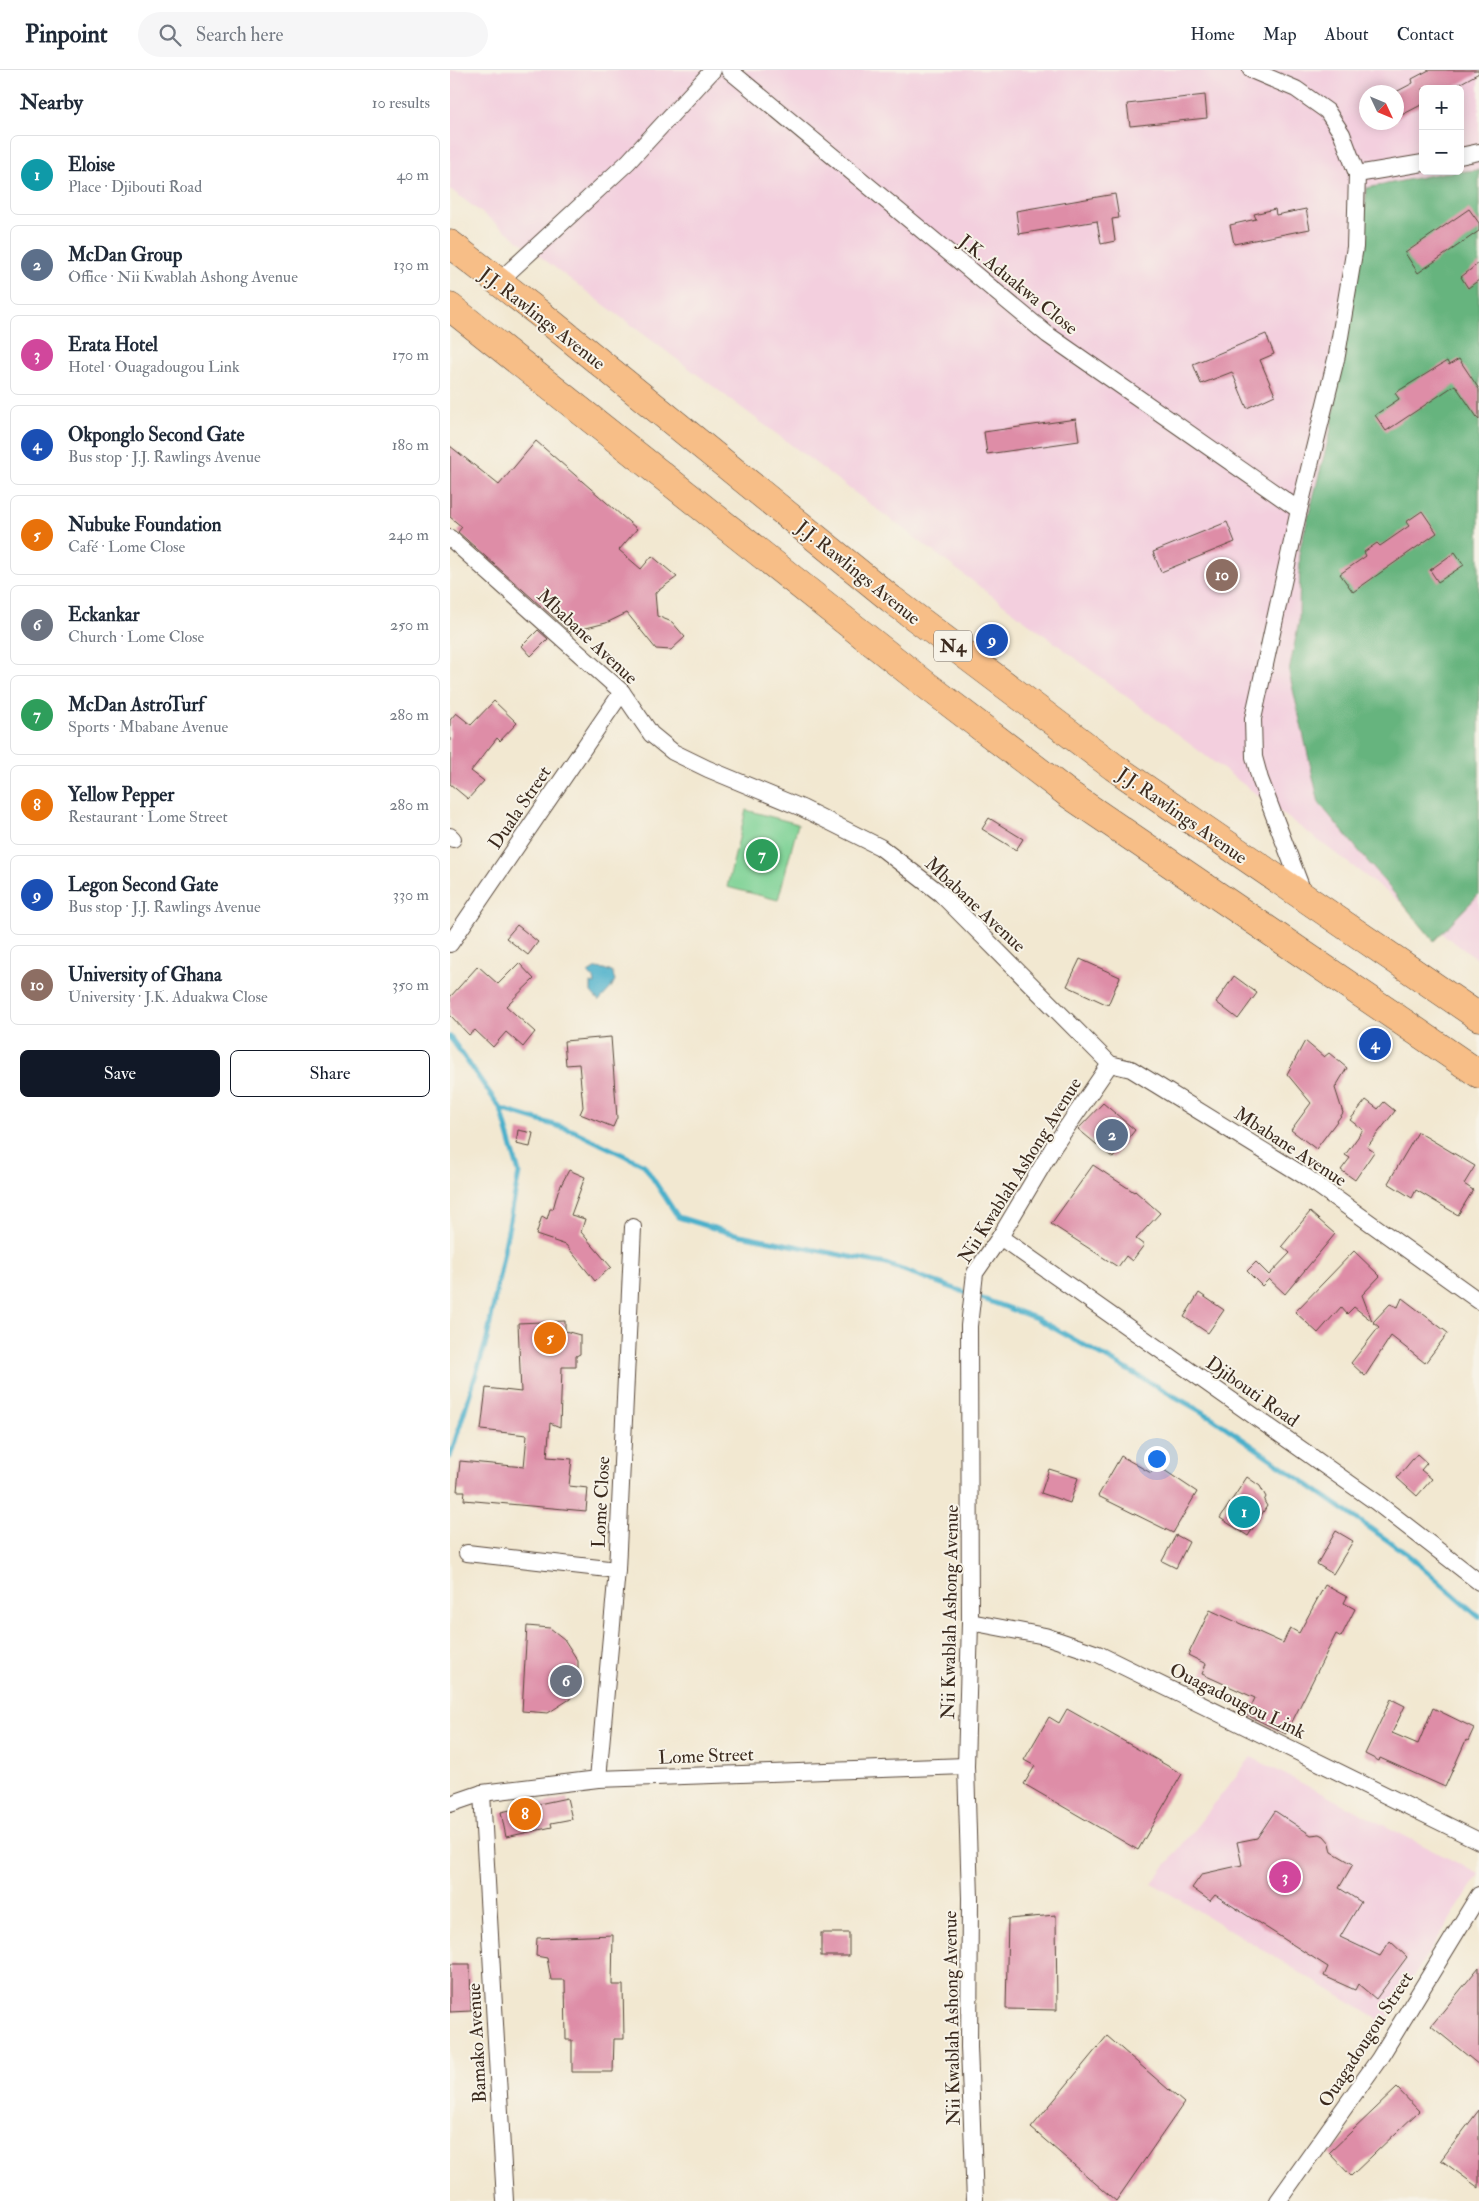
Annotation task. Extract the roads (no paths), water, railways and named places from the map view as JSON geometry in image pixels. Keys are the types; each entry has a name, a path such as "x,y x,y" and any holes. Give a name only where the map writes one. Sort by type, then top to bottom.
{"highway":[{"name":"J.J. Rawlings Avenue","path":"450,244 539,313 891,599 1114,767 1479,1017"},
{"name":"N4","path":"450,307 921,681 1070,795 1479,1074"}],"street":[{"path":"498,282 628,162 714,70"},
{"name":"J.K. Aduakwa Close","path":"729,70 1048,335 1299,510"},
{"path":"1251,70 1296,89 1327,111 1342,134 1357,174 1355,247 1337,355 1299,510 1253,719 1254,757 1260,779 1307,901"},
{"path":"1464,155 1479,152"},
{"path":"1357,174 1419,164"},
{"name":"Mbabane Avenue","path":"450,538 622,692 651,734 673,752 708,769 802,808 880,847 910,868 941,894 1110,1064 1130,1069 1306,1177 1479,1301"},
{"name":"Duala Street","path":"450,944 622,692"},
{"name":"Nii Kwablah Ashong Avenue","path":"975,2201 968,2048 970,1898 966,1766 970,1622 969,1326 975,1273 1000,1237 1054,1146 1110,1064"},
{"name":"Lome Close","path":"598,1778 617,1570 633,1227"},
{"name":"Djibouti Road","path":"1000,1237 1376,1502 1479,1582"},
{"path":"466,1553 617,1570"},
{"name":"Ouagadougou Link","path":"970,1622 1045,1636 1098,1654 1479,1841"},
{"name":"Lome Street","path":"450,1804 482,1794 598,1778 966,1766"},
{"name":"Bamako Avenue","path":"482,1794 505,2201"},
{"name":"Ouagadougou Street","path":"1278,2201 1379,2059 1479,1895"}],"water":[{"path":"596,968 612,972 615,980 611,988 599,1001 591,992 591,983 595,984 594,978 588,973"}],"waterway":[{"path":"450,1037 501,1109 574,1131 644,1165 678,1217 730,1233 886,1264 1036,1318 1211,1417 1407,1554 1479,1617"},
{"path":"450,1457 487,1339 519,1173 501,1109"}],"place":[{"name":"University of Ghana","path":"1222,575"},
{"name":"Legon Second Gate","path":"992,640"},
{"name":"McDan AstroTurf","path":"762,855"},
{"name":"Okponglo Second Gate","path":"1375,1044"},
{"name":"McDan Group","path":"1112,1135"},
{"name":"Nubuke Foundation","path":"550,1338"},
{"name":"Eloise","path":"1244,1512"},
{"name":"Eckankar","path":"566,1681"},
{"name":"Yellow Pepper","path":"525,1814"},
{"name":"Erata Hotel","path":"1285,1877"}]}
